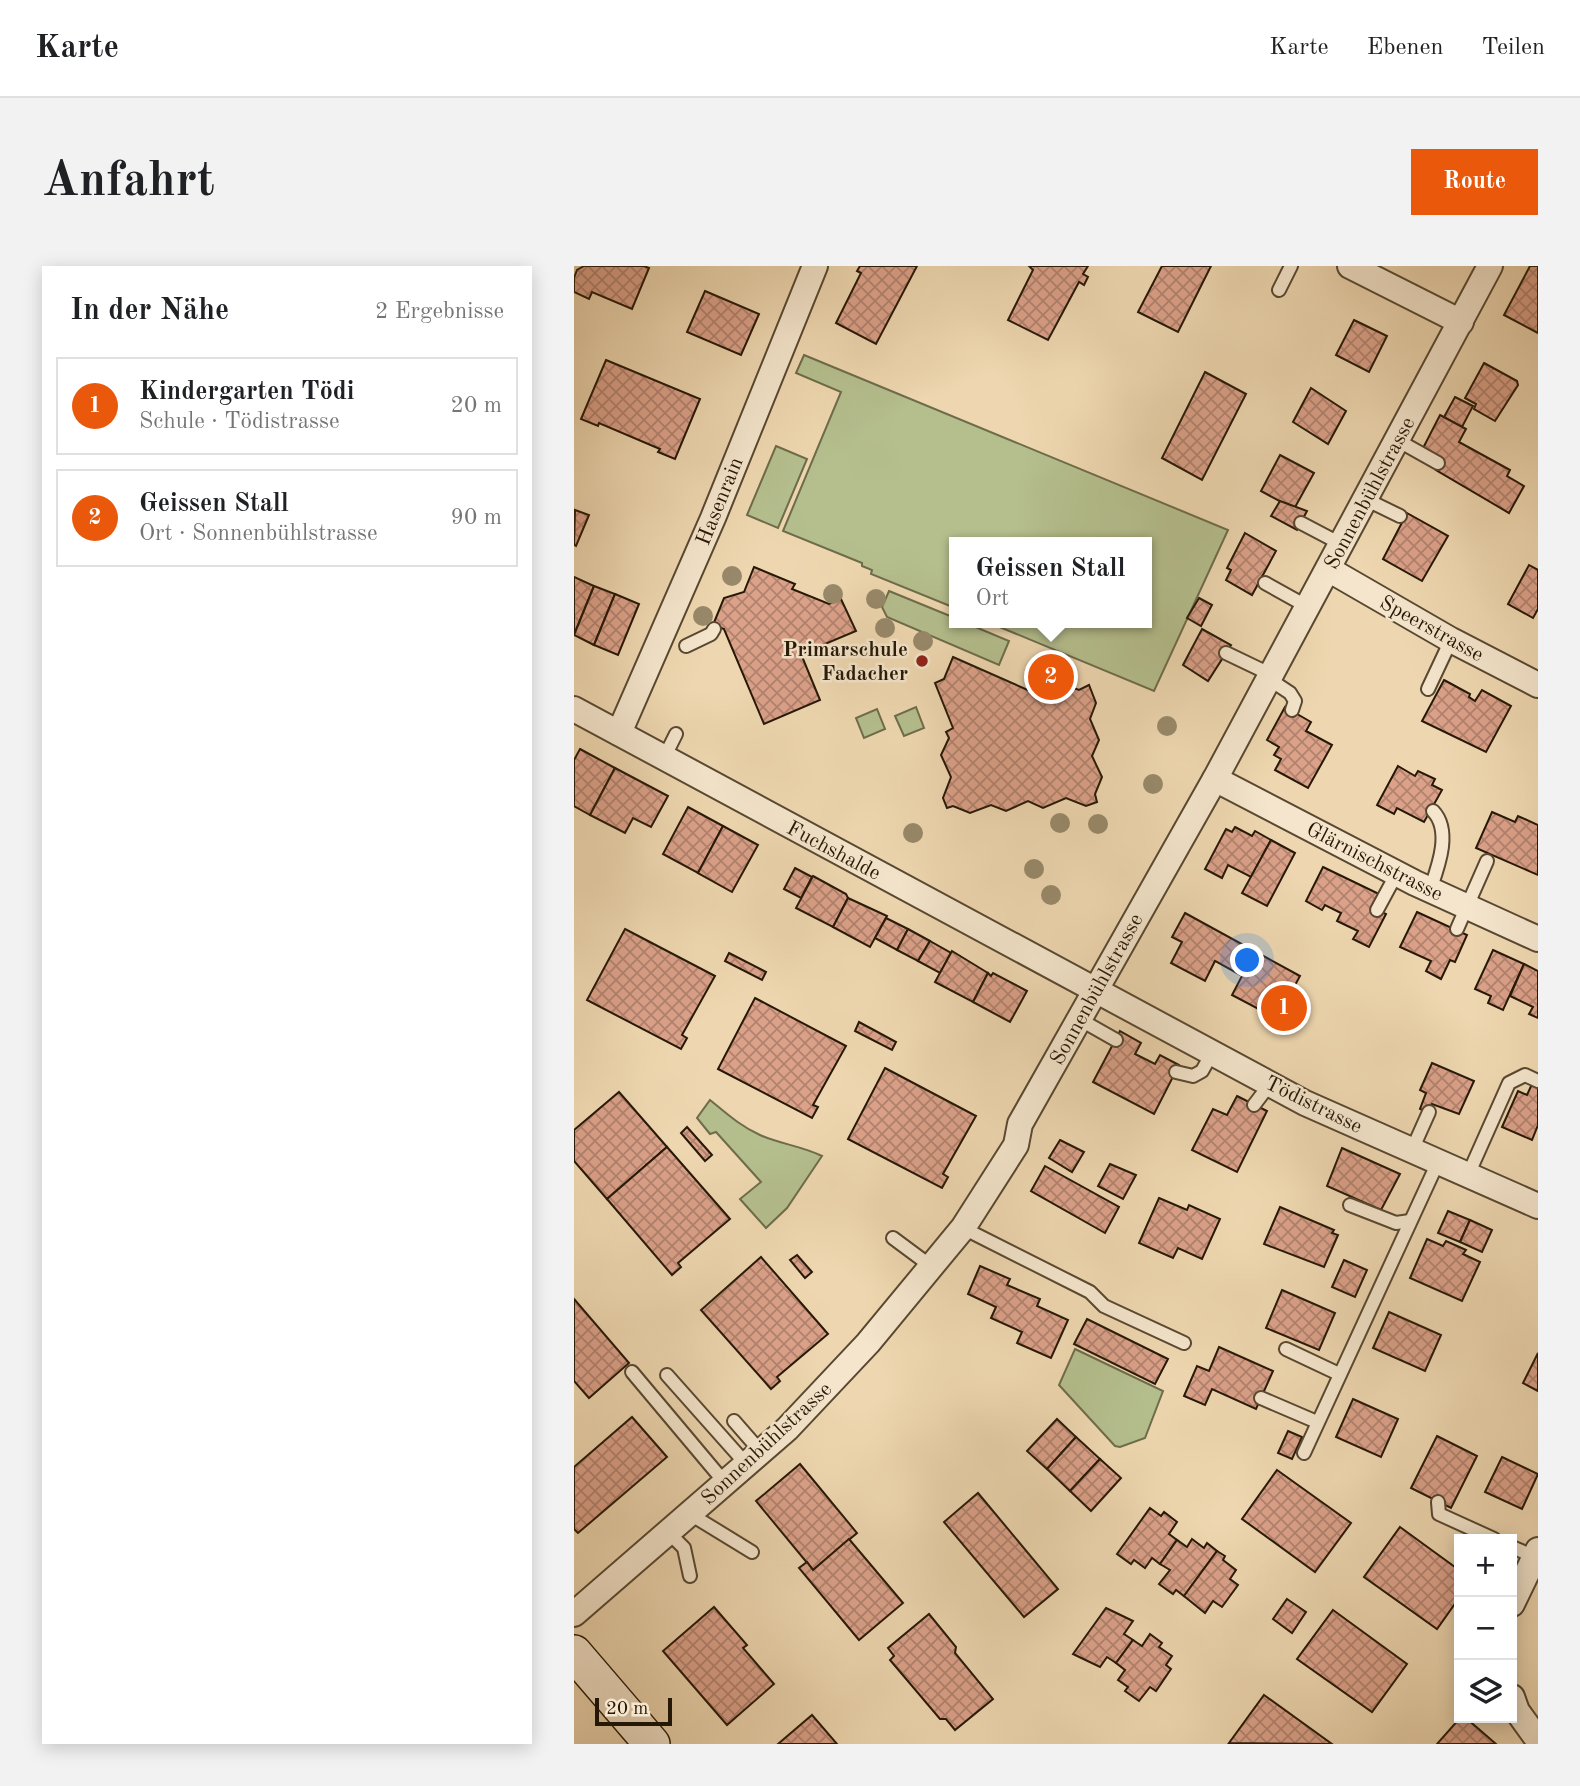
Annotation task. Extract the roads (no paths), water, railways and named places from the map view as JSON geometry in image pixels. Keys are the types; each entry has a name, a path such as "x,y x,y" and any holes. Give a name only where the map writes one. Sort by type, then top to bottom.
{"street":[{"name":"Hasenrain","path":"619,733 815,266"},
{"path":"1350,266 1461,322"},
{"name":"Sonnenbühlstrasse","path":"574,1614 754,1459 861,1350 963,1228 1016,1145 1020,1125 1215,779 1490,266"},
{"name":"Speerstrasse","path":"1328,569 1451,640 1538,685"},
{"name":"Fuchshalde","path":"574,709 1096,990"},
{"name":"Glärnischstrasse","path":"1215,779 1430,890 1538,939"},
{"name":"Tödistrasse","path":"1096,990 1305,1103 1538,1206"},
{"path":"1515,1597 1536,1553"},
{"path":"574,1653 652,1744"},
{"path":"1517,1711 1538,1740"}],"lane":[{"path":"1279,290 1291,266"},
{"path":"1397,440 1438,463"},
{"path":"1365,499 1400,516"},
{"path":"1301,523 1341,544"},
{"path":"1265,583 1308,607"},
{"path":"662,635 689,648 715,629"},
{"path":"1428,689 1451,640"},
{"path":"1226,653 1270,677 1290,693 1295,701 1292,709"},
{"path":"664,758 676,734"},
{"path":"1430,890 1437,870 1443,829 1433,811"},
{"path":"1457,929 1487,862"},
{"path":"1377,910 1397,873"},
{"path":"1079,1019 1116,1040"},
{"path":"1176,1072 1193,1076 1202,1071 1212,1053"},
{"path":"1468,1175 1509,1083 1525,1075 1538,1081"},
{"path":"1254,1105 1270,1084"},
{"path":"1412,1150 1429,1112"},
{"path":"1304,1453 1438,1162"},
{"path":"1350,1205 1395,1223 1410,1221"},
{"path":"963,1228 1090,1292 1104,1306 1184,1343"},
{"path":"893,1238 932,1267"},
{"path":"1286,1349 1339,1374"},
{"path":"632,1371 726,1484"},
{"path":"667,1375 754,1459"},
{"path":"1261,1398 1317,1422"},
{"path":"734,1422 754,1459"},
{"path":"1438,1502 1439,1514 1483,1534"},
{"path":"690,1514 752,1552"},
{"path":"669,1533 684,1548 690,1576"},
{"path":"1517,1548 1536,1553"}],"place":[{"name":"Primarschule Fadacher","path":"922,661"},
{"name":"Geissen Stall","path":"1051,677"},
{"name":"Kindergarten Tödi","path":"1284,1008"}]}
